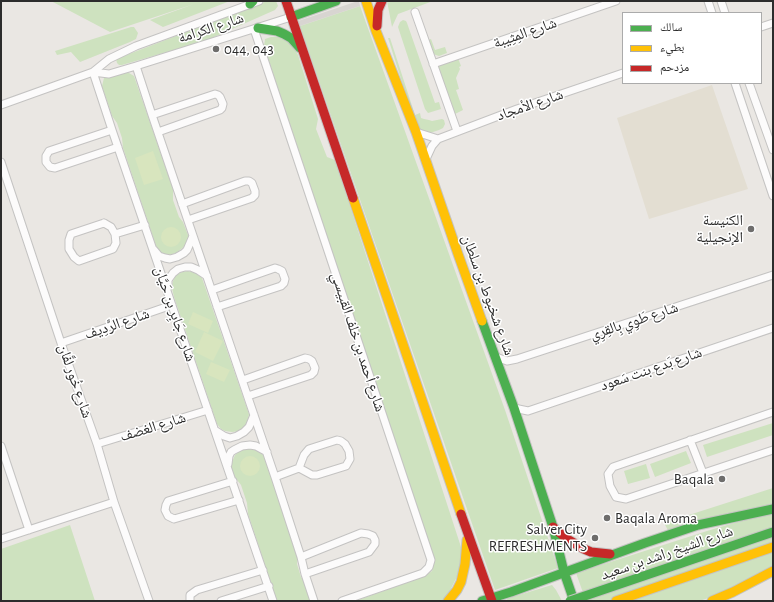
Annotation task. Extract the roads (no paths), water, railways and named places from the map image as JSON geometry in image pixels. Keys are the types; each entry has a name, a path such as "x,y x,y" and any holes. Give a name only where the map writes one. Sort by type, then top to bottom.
{"main road":[{"path":"286,1 467,533 488,600 698,525 773,509"},
{"name":"شارع الكرامة","path":"291,17 336,1"},
{"name":"شارع شخبوط بن سلطان","path":"366,1 376,31 426,159 458,254 514,408 553,527 572,599"},
{"path":"376,31 378,10 382,1"},
{"path":"256,28 277,31 284,34 291,38 303,51"},
{"path":"553,527 571,542 584,549 592,552 614,555"},
{"name":"شارع الشيخ راشد بن سعيد","path":"572,599 773,532"},
{"path":"448,601 459,586 464,572 467,533"},
{"name":"شارع الشيخ راشد بن سعيد","path":"616,601 773,548"},
{"path":"712,601 773,571"},
{"path":"543,580 551,580 560,583 572,599"},
{"path":"501,601 511,592"}],"street":[{"name":"شارع الكرامة","path":"1,105 94,72 108,59 136,46 259,1"},
{"name":"شارع المِثِيبة","path":"433,64 616,1"},
{"path":"708,1 712,12"},
{"path":"720,1 725,12"},
{"path":"415,12 457,131"},
{"name":"شارع الكرامة","path":"94,72 108,74 291,17"},
{"path":"762,27 773,23"},
{"name":"شارع أحمد بن خلف القبيسي","path":"256,28 431,560 429,567 423,573 342,601"},
{"path":"136,66 267,452 314,601"},
{"name":"شارع جَابِر بن حَيَّان","path":"94,72 112,130 274,601"},
{"name":"شارع الأمجاد","path":"438,139 517,109 622,73"},
{"path":"735,84 773,196"},
{"path":"750,84 773,150"},
{"path":"152,115 215,94 220,97 223,104 220,110 158,132"},
{"path":"112,130 49,151 46,156 46,162 50,167 55,168 118,147"},
{"path":"416,132 438,139 430,150 426,159"},
{"name":"شارع خُور لفَّان","path":"1,162 61,342 98,444 114,502 148,601"},
{"path":"182,204 245,181 252,183 255,191 252,198 188,220"},
{"path":"104,223 111,227 115,234 116,243 113,249 80,260 74,257 70,249 69,240 71,234 104,223"},
{"path":"115,234 145,225"},
{"path":"153,248 159,256 170,259 177,257 187,250 193,236"},
{"path":"167,290 168,280 173,273 185,267 191,267 207,276"},
{"path":"212,290 275,268 282,270 285,279 281,286 217,307"},
{"name":"شارع طَوِي بِالقِرِي","path":"495,357 507,361 523,357 773,275"},
{"name":"شارع الرَّدِيف","path":"61,342 172,305"},
{"name":"شارع بَدع بنت سَعود","path":"528,411 773,328"},
{"path":"243,380 305,358 312,361 315,368 311,375 248,396"},
{"path":"514,408 528,411 519,423"},
{"name":"شارع الغضف","path":"98,444 208,410"},
{"path":"773,412 613,467 608,474 610,486 616,497 626,499 773,450"},
{"path":"215,431 230,438 237,436 249,427 254,415"},
{"path":"275,477 299,468 304,455 309,449 337,440 346,444 349,451 350,459 346,466 318,475 312,475 299,468"},
{"path":"690,440 703,473"},
{"path":"1,446 28,530"},
{"path":"228,468 230,454 242,446 256,446 267,452"},
{"path":"233,481 168,501 165,510 168,516 174,518 239,500"},
{"path":"1,539 114,502"},
{"path":"301,557 360,533 373,536 375,540 375,544 369,552 306,574"},
{"path":"190,601 190,595 197,590 263,570"},
{"path":"221,601 269,586"}],"place":[{"name":"044, 043","path":"216,49"},
{"name":"الكنيسة الإنجيلية","path":"751,229"},
{"name":"Baqala","path":"722,479"},
{"name":"Baqala Aroma","path":"607,518"},
{"name":"Salver City REFRESHMENTS","path":"595,538"}]}
